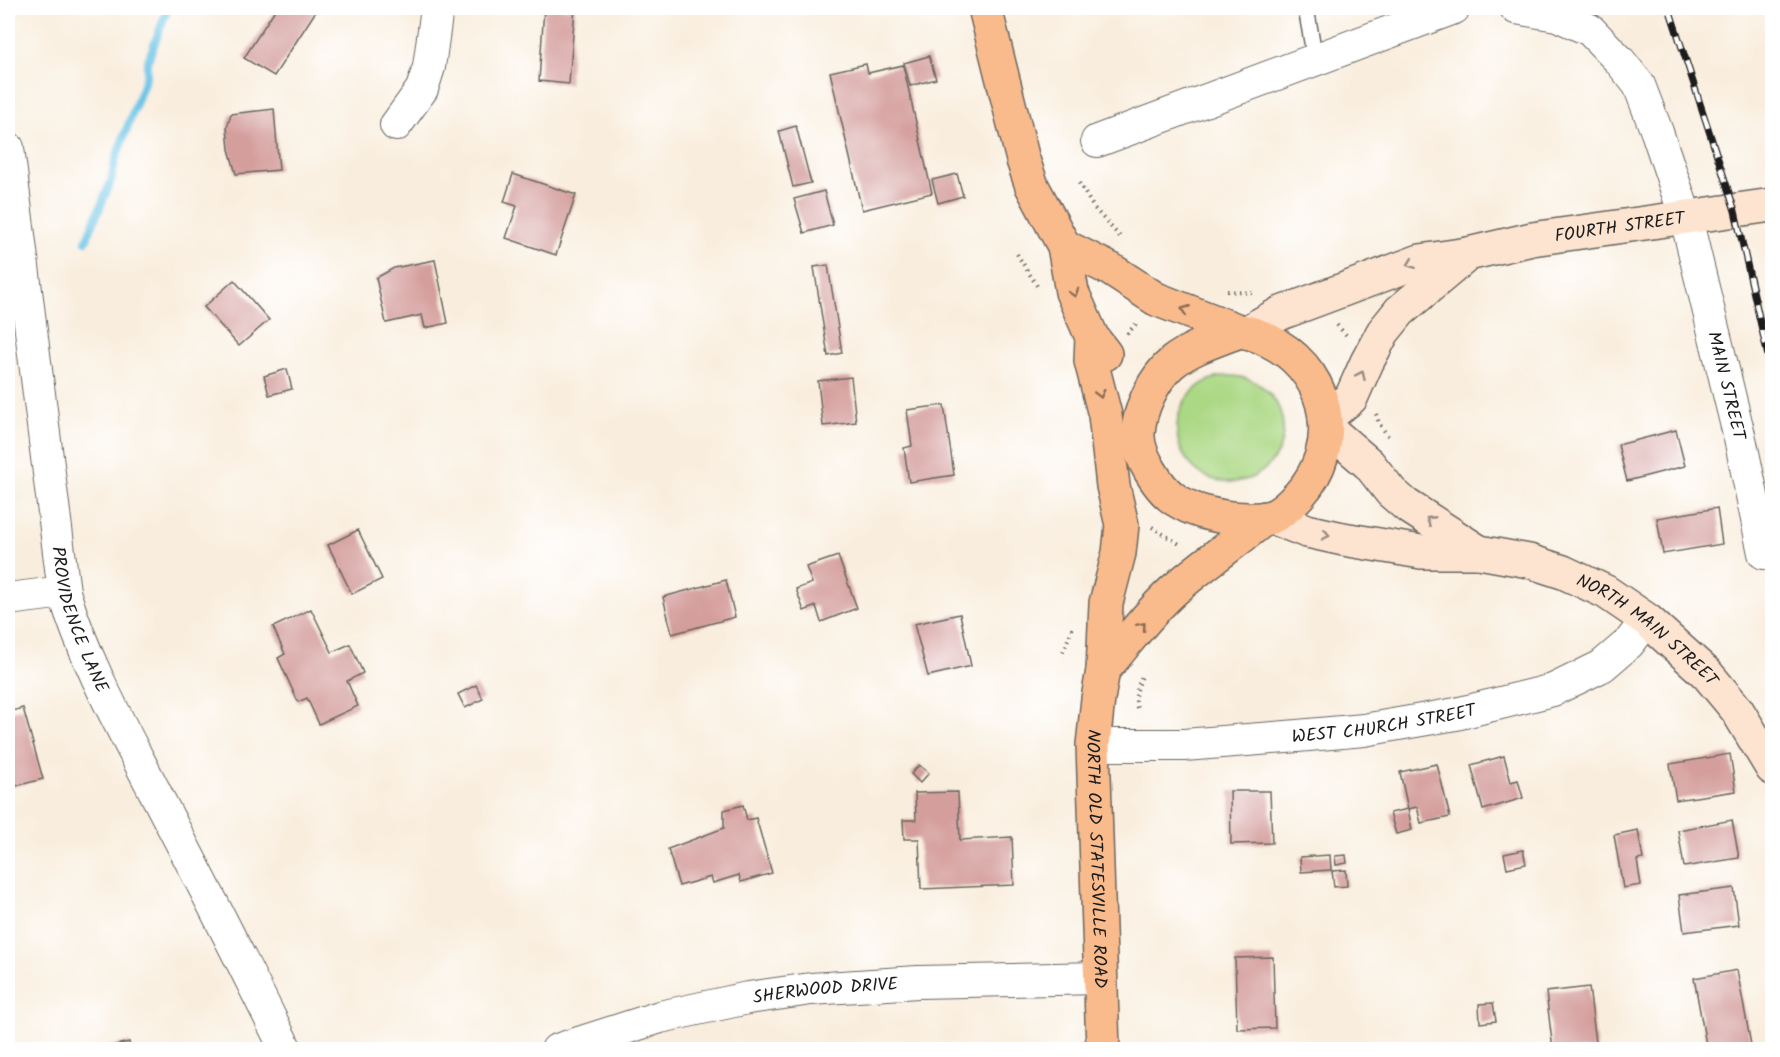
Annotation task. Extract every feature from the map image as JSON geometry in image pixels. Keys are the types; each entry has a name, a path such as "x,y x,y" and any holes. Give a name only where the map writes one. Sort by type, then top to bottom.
{"main road":[{"name":"NORTH OLD STATESVILLE ROAD","path":"985,8 1023,160 1032,186 1064,246 1072,292 1098,344 1115,366 1140,444 1135,508 1124,523"},
{"path":"1064,246 1110,269 1153,297 1243,332 1264,337 1289,352 1304,366 1316,384 1326,423 1323,456 1317,471 1291,504 1268,518 1196,571 1172,592 1103,670"},
{"path":"1243,332 1185,354 1172,363 1159,377 1148,396 1140,444 1159,484 1171,497 1186,506 1211,515 1237,519 1268,518"},
{"name":"NORTH OLD STATESVILLE ROAD","path":"1098,344 1091,361 1105,415 1113,486 1124,523 1106,603 1103,670 1093,745 1103,1050"}],"street":[{"path":"396,125 422,89 429,67 437,8"},
{"path":"1097,141 1454,8"},
{"name":"MAIN STREET","path":"1516,8 1557,15 1590,30 1639,85 1686,218 1741,443 1764,553"},
{"name":"PROVIDENCE LANE","path":"8,148 64,592 72,620 94,673 286,1050"},
{"name":"FOURTH STREET","path":"1243,332 1281,313 1420,261 1468,254 1532,239 1773,205"},
{"name":"FOURTH STREET","path":"1326,423 1352,398 1383,332 1400,311 1468,254"},
{"name":"NORTH MAIN STREET","path":"1326,423 1369,464 1391,492 1479,552"},
{"name":"NORTH MAIN STREET","path":"1268,518 1307,531 1421,552 1479,552 1528,561 1563,572 1606,592 1647,620 1707,674 1737,710 1773,768"},
{"path":"8,598 64,592"},
{"name":"WEST CHURCH STREET","path":"1093,745 1184,745 1286,737 1364,730 1456,714 1552,690 1602,666 1629,643 1647,620"},
{"name":"SHERWOOD DRIVE","path":"557,1050 660,1017 748,998 811,989 918,982 1100,978"}],"lane":[{"path":"1306,8 1316,59"}],"path":[{"path":"1079,183 1094,208 1123,240"},
{"path":"1017,254 1042,294"},
{"path":"1218,289 1228,292 1260,293"},
{"path":"1098,344 1117,345 1145,315 1153,297"},
{"path":"1317,300 1368,360"},
{"path":"1124,523 1143,522 1184,547 1196,571"},
{"path":"1063,652 1077,617"},
{"path":"1137,708 1138,685 1146,666"}],"green space":[{"path":"1230,376 1250,380 1268,391 1279,409 1283,429 1279,449 1268,467 1250,478 1230,482 1210,478 1192,467 1181,449 1177,429 1181,409 1192,391 1210,380"}],"building":[{"path":"276,8 318,8 274,76 244,58"},
{"path":"544,8 575,8 569,84 539,81"},
{"path":"929,56 936,79 910,86 904,63"},
{"path":"866,64 868,73 903,65 932,193 862,210 830,72"},
{"path":"274,109 279,170 236,174 229,149 227,127 231,114"},
{"path":"796,126 811,183 793,187 779,131"},
{"path":"513,174 576,195 556,255 506,238 517,206 504,202"},
{"path":"957,174 963,196 938,203 932,180"},
{"path":"824,191 833,225 804,233 794,199"},
{"path":"435,260 448,323 425,328 422,315 386,323 376,278 394,268"},
{"path":"828,265 842,353 828,356 814,267"},
{"path":"234,280 269,320 239,346 204,307"},
{"path":"287,369 292,389 269,395 264,376"},
{"path":"851,377 856,422 823,426 818,381"},
{"path":"944,405 954,475 909,482 904,448 912,446 907,410"},
{"path":"1676,430 1685,466 1627,481 1618,445"},
{"path":"1717,508 1722,544 1663,554 1657,518"},
{"path":"358,530 382,579 352,594 328,545"},
{"path":"838,556 857,608 821,622 816,606 804,611 796,589 812,583 806,567"},
{"path":"726,580 735,617 672,634 663,597"},
{"path":"311,609 332,652 350,644 363,673 347,681 358,706 319,724 307,698 298,702 278,658 285,654 273,627"},
{"path":"960,614 971,666 928,676 914,624"},
{"path":"476,685 483,699 465,708 458,694"},
{"path":"23,708 43,779 8,788 8,712"},
{"path":"1730,754 1736,791 1676,800 1670,764"},
{"path":"1504,756 1511,782 1518,780 1523,798 1483,810 1471,765"},
{"path":"1437,764 1450,817 1421,823 1417,807 1408,809 1400,772"},
{"path":"919,765 929,773 920,783 911,774"},
{"path":"1230,791 1270,791 1272,843 1231,844"},
{"path":"958,792 960,840 1012,837 1014,885 921,889 919,839 904,839 903,820 916,820 915,793"},
{"path":"743,805 747,820 756,818 772,873 741,882 739,875 713,883 711,877 679,886 668,849 724,828 724,810"},
{"path":"1408,809 1412,830 1396,834 1390,813"},
{"path":"1732,820 1739,858 1684,867 1678,830"},
{"path":"1638,830 1643,859 1637,860 1641,885 1623,888 1614,835"},
{"path":"1523,850 1526,864 1507,868 1504,854"},
{"path":"1330,855 1331,870 1301,872 1300,857"},
{"path":"1346,855 1347,863 1336,865 1335,856"},
{"path":"1346,870 1347,886 1334,887 1332,871"},
{"path":"1734,888 1739,925 1684,932 1679,895"},
{"path":"1273,957 1275,1028 1237,1029 1235,958"},
{"path":"1737,970 1752,1050 1707,1050 1694,978"},
{"path":"1589,987 1597,1050 1553,1050 1546,992"},
{"path":"1493,1003 1496,1021 1480,1023 1479,1004"},
{"path":"129,1042 131,1050 99,1050 99,1049"}],"waterway":[{"path":"86,241 111,181 116,158 147,74 147,63 168,8"}],"railway":[{"path":"1669,8 1735,211 1772,374"}]}
